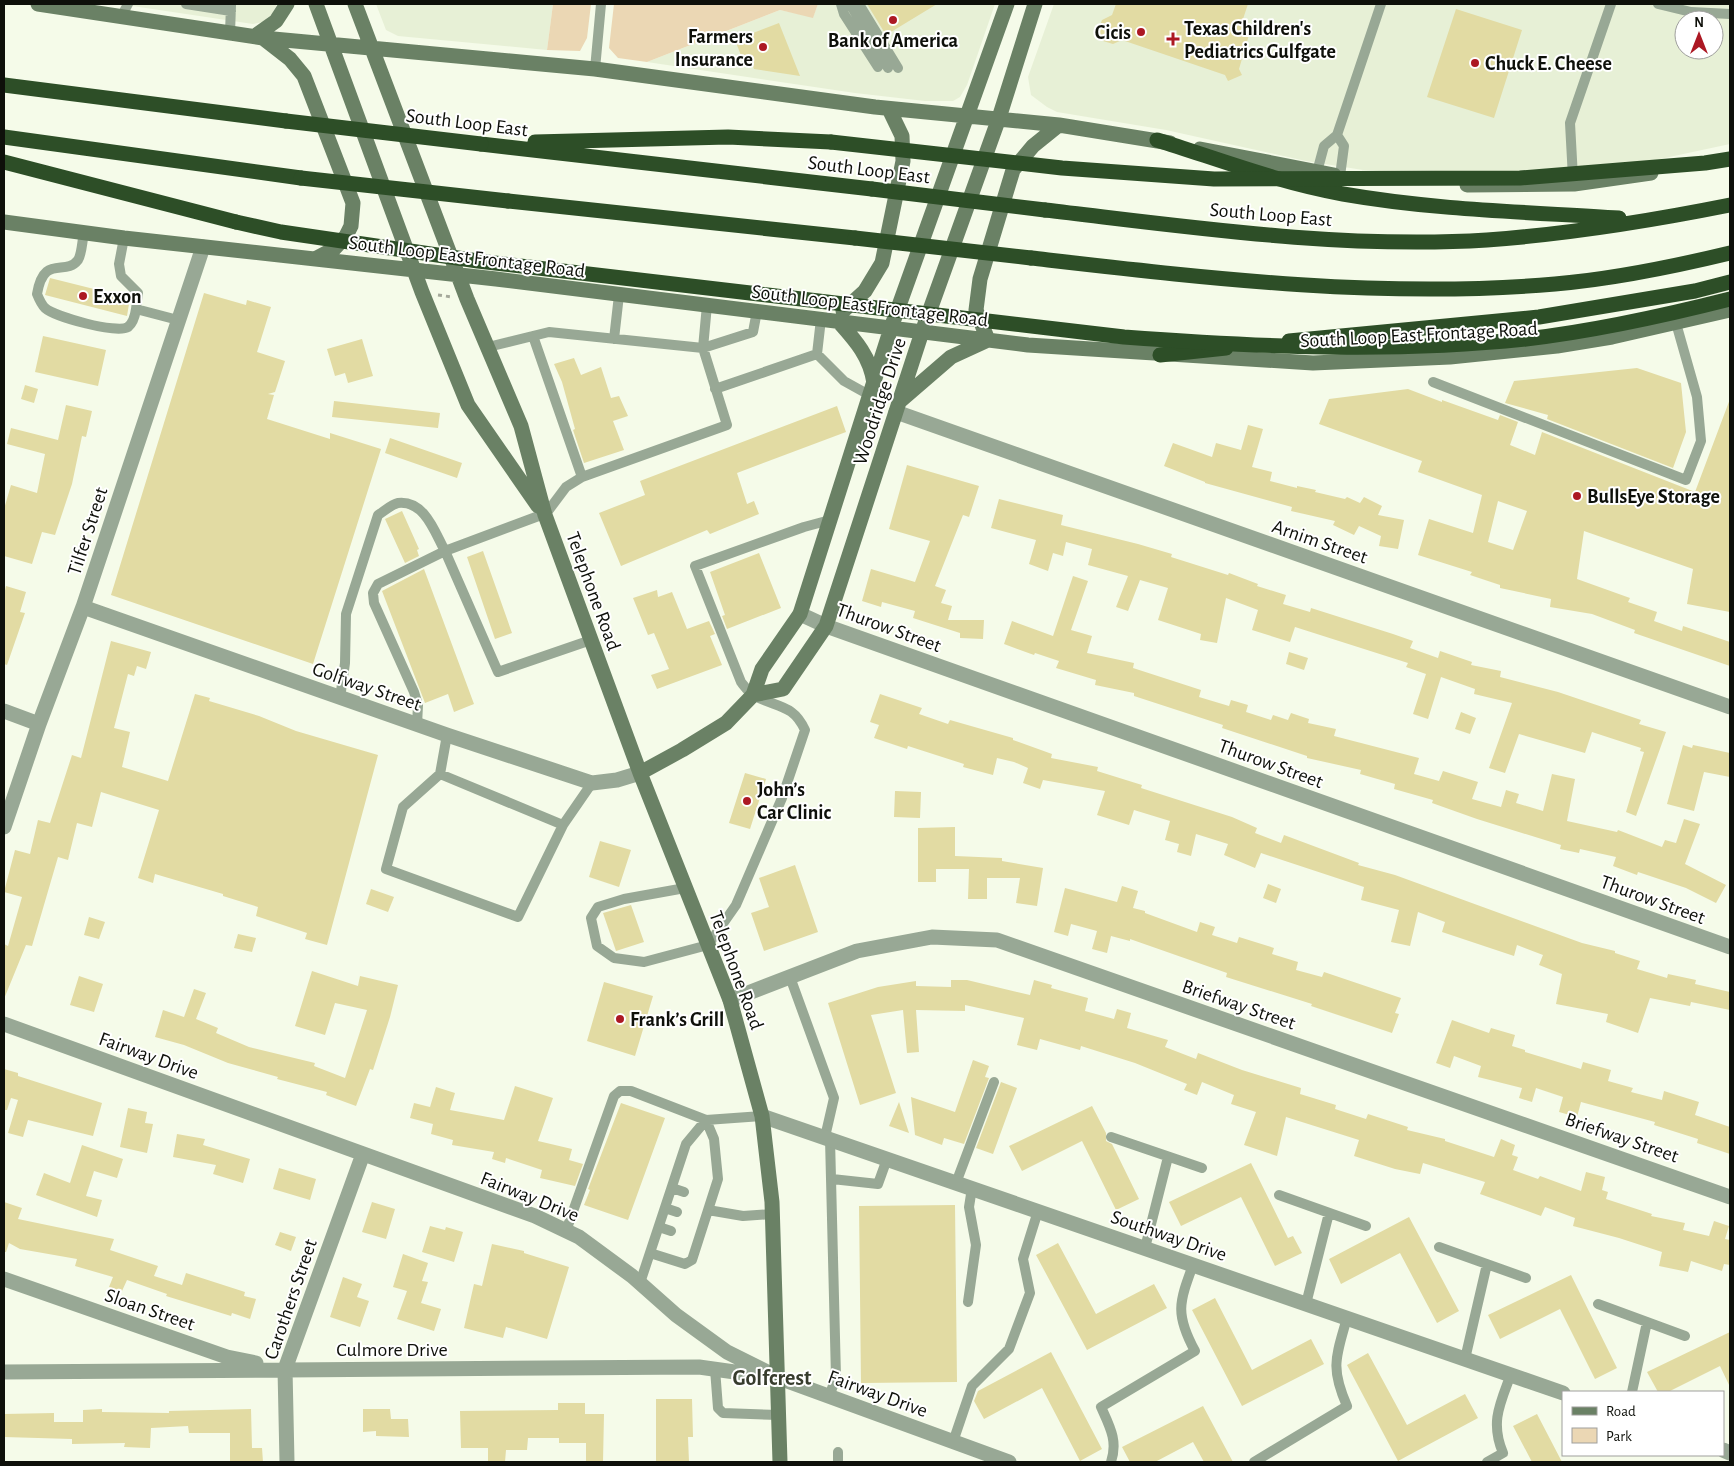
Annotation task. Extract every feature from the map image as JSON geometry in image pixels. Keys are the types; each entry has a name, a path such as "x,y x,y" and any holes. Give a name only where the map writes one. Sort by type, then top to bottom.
{"highway":[{"name":"South Loop East","path":"4,85 286,121 1278,236 1407,242 1495,239 1561,233 1651,220 1730,205"},
{"path":"4,137 302,178 1284,286 1421,290 1564,283 1670,268 1730,254"},
{"path":"481,144 728,137 831,142 1062,168 1214,179 1520,178 1705,163 1730,157"},
{"path":"1156,140 1266,174 1340,194 1408,205 1651,220"},
{"path":"4,162 281,232 478,261 1124,337 1309,348 1415,347 1526,339 1656,317 1730,299"},
{"path":"1160,355 1436,325 1539,317 1695,291 1730,282"}],"main road":[{"path":"38,4 125,10 230,33 259,37 595,69 889,108 968,114 1059,125 1156,140 1340,176 1396,182 1459,185 1574,184 1647,174 1730,157"},
{"path":"259,37 276,21 287,4"},
{"name":"Telephone Road","path":"316,4 414,271 468,405 544,515"},
{"name":"Telephone Road","path":"355,4 374,48 458,275 521,426 544,515 640,773 730,1000 762,1116 772,1214 779,1378 780,1462"},
{"name":"Woodridge Drive","path":"640,773 726,723 753,696 762,669 800,614 892,328 1007,4"},
{"name":"Woodridge Drive","path":"753,696 783,689 826,626 922,332 999,118 1036,4"},
{"path":"259,37 290,59 304,76 353,203 352,226 346,236 334,248 317,258"},
{"path":"872,391 872,370 864,352 830,320 865,291 882,263 903,161 902,136 889,108"},
{"path":"898,407 951,357 988,340 976,310 980,279 1013,170 1033,146 1059,125"},
{"name":"South Loop East Frontage Road","path":"4,222 124,238 317,258 988,340 1160,355 1314,363 1397,360 1557,346 1676,323 1730,310"}],"street":[{"name":"Tilfer Street","path":"4,827 38,724 83,607 203,247"},
{"name":"Arnim Street","path":"898,407 1730,707"},
{"name":"Golfway Street","path":"83,607 447,735 592,783 617,780 640,773"},
{"name":"Thurow Street","path":"800,614 826,626 1730,947"},
{"path":"4,711 38,724"},
{"name":"Briefway Street","path":"730,1000 857,951 932,937 998,940 1730,1196"},
{"name":"Fairway Drive","path":"4,1024 536,1216 579,1238 640,1283 676,1315 727,1352 779,1378 1009,1462"},
{"name":"Southway Drive","path":"762,1116 1562,1393"},
{"name":"Carothers Street","path":"287,1462 285,1369 363,1154"},
{"name":"Sloan Street","path":"4,1279 227,1357 285,1369"},
{"name":"Culmore Drive","path":"4,1372 699,1366 779,1378"}],"lane":[{"path":"186,4 231,7 230,33"},
{"path":"595,69 601,4"},
{"path":"840,4 888,68"},
{"path":"850,4 888,68"},
{"path":"859,4 888,68"},
{"path":"1317,172 1324,146 1337,134 1381,4"},
{"path":"1574,184 1570,123 1611,4"},
{"path":"1658,4 1691,12 1730,14"},
{"path":"1337,134 1344,146 1340,176"},
{"path":"84,233 79,258 75,263 46,272 41,277 37,294 39,301 55,313 113,329 127,328 131,323 136,309 138,293 121,276 119,264 124,238"},
{"path":"614,339 619,295"},
{"path":"417,724 418,705 414,692 374,603 372,593 378,584 444,551 544,515 566,487 582,477 727,425 703,348 707,305"},
{"path":"136,309 178,320"},
{"path":"488,347 549,332 703,348 753,332 757,311"},
{"path":"817,354 830,320"},
{"path":"1433,382 1686,480 1701,441 1697,397 1676,323"},
{"path":"533,336 582,477"},
{"path":"715,389 817,354"},
{"path":"817,354 844,381 872,391"},
{"path":"340,698 345,663 346,614 378,515 398,503 414,505 424,512 444,551 498,672 591,640"},
{"path":"685,888 624,899 598,907 591,918 597,946 614,958 644,962 708,945 736,905 782,798 805,730 800,718 791,710 753,696 741,682 695,566 804,527 830,520"},
{"path":"447,735 440,774 403,807 386,870 518,917 564,825 592,783"},
{"path":"440,774 564,825"},
{"path":"790,977 834,1098 828,1138 832,1179 836,1377 829,1397"},
{"path":"956,1183 994,1082"},
{"path":"566,1231 614,1096 620,1091 631,1091 706,1120 762,1116"},
{"path":"640,1283 686,1144 706,1120"},
{"path":"650,1253 689,1264 700,1220 718,1179 714,1139 706,1120"},
{"path":"1111,1138 1202,1168"},
{"path":"1145,1248 1168,1157"},
{"path":"832,1179 878,1184 887,1159"},
{"path":"672,1188 684,1192"},
{"path":"968,1302 976,1245 969,1207 972,1188"},
{"path":"1279,1195 1366,1226"},
{"path":"707,1203 743,1216 772,1214"},
{"path":"665,1208 677,1212"},
{"path":"953,1442 972,1386 1009,1349 1030,1293 1023,1259 1038,1211"},
{"path":"1306,1304 1329,1213"},
{"path":"659,1226 671,1231"},
{"path":"1439,1247 1526,1278"},
{"path":"1465,1359 1487,1264"},
{"path":"1111,1462 1115,1449 1114,1434 1101,1407 1195,1351 1182,1328 1180,1313 1183,1293 1193,1265"},
{"path":"1598,1304 1685,1336"},
{"path":"1254,1462 1347,1406 1337,1384 1335,1371 1348,1318"},
{"path":"1632,1391 1647,1322"},
{"path":"715,1369 718,1408 723,1413 779,1415"},
{"path":"1487,1462 1503,1453 1496,1437 1496,1425 1499,1408 1511,1374"}],"path":[{"path":"435,294 452,297"}],"shaded area":[{"path":"119,4 277,4 272,14 263,22 253,24"},
{"path":"376,4 553,4 547,50 398,36 386,30"},
{"path":"818,4 995,4 967,85 960,97 953,101 925,101 855,93 647,62 780,10 813,17"},
{"path":"1054,4 1730,4 1730,144 1618,168 1441,175 1363,170 1306,161 1166,130 1057,112 1031,95 1028,77"}],"green space":[{"path":"553,4 591,4 587,38 580,51 547,50"},
{"path":"614,4 818,4 813,18 780,10 647,62 618,58 609,48"}],"building":[{"name":"Bank of America","path":"867,4 937,4 886,35"},
{"path":"1116,4 1248,4 1241,25 1251,28 1239,69 1242,75 1228,81 1225,75 1122,40 1113,44 1103,41 1098,31 1102,20 1112,15"},
{"name":"Chuck E. Cheese","path":"1456,9 1522,30 1494,118 1427,97"},
{"name":"Farmers Insurance","path":"779,23 800,76 754,69 749,55 742,58 735,40"},
{"path":"50,278 130,298 127,316 45,295"},
{"path":"204,293 246,305 247,300 271,307 257,352 285,361 275,392 268,394 274,395 267,419 330,439 330,433 381,449 313,664 111,595"},
{"path":"43,336 106,350 98,386 35,372"},
{"path":"362,339 373,376 348,383 345,373 335,376 327,349"},
{"path":"574,358 581,375 601,367 611,398 619,396 628,416 613,421 624,450 584,463 573,430 575,429 562,382 554,364"},
{"path":"1637,368 1681,383 1686,432 1673,468 1547,419 1548,415 1505,403 1514,381"},
{"path":"25,385 38,389 34,403 21,399"},
{"path":"1408,389 1498,420 1500,415 1518,422 1510,445 1535,455 1542,432 1695,492 1730,399 1730,612 1687,604 1693,569 1584,531 1577,579 1630,598 1628,602 1657,612 1654,621 1682,631 1683,626 1730,642 1730,666 1634,633 1635,630 1592,614 1550,607 1551,599 1500,588 1500,585 1470,575 1472,572 1418,555 1429,519 1473,533 1482,495 1418,472 1422,461 1319,424 1329,399","holes":["1498,501 1527,511 1513,550 1488,542"]},
{"path":"334,401 440,413 438,428 332,417"},
{"path":"66,405 92,411 86,437 82,436 72,484 55,535 42,532 32,564 4,556 4,509 11,485 37,493 45,454 7,444 11,428 58,440"},
{"path":"837,406 846,432 737,473 747,504 754,501 759,514 710,534 707,530 621,566 599,513 645,495 640,481"},
{"path":"1248,425 1263,429 1252,467 1272,472 1270,481 1297,488 1297,486 1316,490 1315,492 1345,499 1347,497 1360,503 1364,497 1382,506 1378,515 1404,520 1398,549 1379,546 1381,536 1359,526 1354,535 1333,525 1335,521 1291,511 1292,507 1205,483 1164,466 1173,443 1212,457 1216,443 1241,450"},
{"path":"390,438 462,463 457,478 385,453"},
{"path":"907,465 979,486 969,517 963,515 935,586 946,590 941,603 952,606 948,620 984,620 983,639 960,638 960,633 913,618 915,611 882,602 881,607 862,601 871,569 915,582 930,541 889,529"},
{"path":"999,499 1063,515 1061,525 1138,544 1172,554 1171,557 1228,575 1229,573 1258,584 1257,586 1286,595 1283,604 1310,612 1311,608 1393,634 1413,641 1410,648 1438,658 1440,651 1472,662 1471,665 1501,671 1500,677 1558,692 1641,720 1639,724 1666,732 1636,816 1626,812 1644,752 1640,751 1641,748 1592,732 1585,753 1519,734 1505,773 1489,768 1512,703 1474,694 1475,689 1441,677 1428,719 1413,714 1426,674 1406,667 1408,663 1295,627 1290,642 1252,630 1258,610 1226,598 1217,643 1200,640 1201,634 1158,620 1168,588 1140,580 1128,611 1116,607 1128,576 1088,565 1092,549 1066,542 1063,556 1053,553 1048,571 1029,564 1036,540 991,528"},
{"path":"402,511 419,549 417,550 419,556 405,563 385,519"},
{"path":"483,551 512,633 495,639 467,557"},
{"path":"759,553 781,608 727,629 722,616 725,615 710,572"},
{"path":"424,569 474,704 454,712 448,694 425,703 382,591"},
{"path":"1073,576 1088,581 1071,630 1092,636 1087,653 1134,663 1133,668 1201,690 1199,697 1229,706 1231,700 1248,705 1246,712 1271,720 1273,715 1288,720 1291,713 1309,719 1308,723 1336,729 1334,736 1419,758 1414,774 1439,781 1443,771 1478,782 1472,799 1501,807 1506,790 1519,794 1516,803 1543,811 1552,774 1575,779 1567,821 1617,832 1618,830 1662,847 1665,840 1676,843 1684,819 1700,824 1685,864 1726,885 1716,903 1686,888 1638,872 1637,875 1613,866 1616,857 1580,849 1579,853 1560,849 1561,845 1477,819 1432,803 1433,800 1394,789 1395,784 1360,774 1361,770 1307,758 1307,756 1222,728 1223,725 1134,696 1134,693 1095,685 1096,680 1056,668 1059,661 1035,653 1034,655 1004,644 1012,621 1053,636"},
{"path":"6,586 26,592 20,612 25,613 7,665 4,664 4,595"},
{"path":"657,590 658,597 672,592 687,629 709,621 715,634 710,636 722,665 657,689 651,675 669,669 654,633 648,635 633,598"},
{"path":"111,641 151,652 146,669 137,666 134,676 128,674 114,728 130,732 122,767 168,781 195,694 210,698 209,701 259,716 296,731 378,755 327,945 305,939 307,933 256,916 258,907 223,896 223,894 155,874 153,883 138,878 159,810 101,792 92,827 77,823 68,860 58,857 32,946 26,945 4,999 4,944 8,946 22,897 4,892 15,850 30,854 38,820 50,823 72,755 81,758"},
{"path":"1289,652 1308,658 1304,670 1286,664"},
{"path":"880,694 922,708 919,714 948,724 950,720 1013,738 1013,740 1052,754 1051,758 1098,767 1097,771 1142,785 1141,788 1232,817 1257,828 1255,833 1281,843 1284,835 1359,863 1358,865 1395,875 1582,943 1615,951 1615,953 1640,961 1637,969 1667,978 1668,974 1696,980 1695,984 1730,992 1730,1010 1691,1002 1690,1006 1650,998 1638,1033 1606,1022 1608,1014 1556,1004 1562,974 1539,965 1543,955 1517,945 1514,956 1442,932 1445,922 1418,912 1410,946 1391,942 1399,910 1361,900 1364,887 1261,853 1255,868 1224,855 1228,844 1196,834 1191,856 1177,852 1179,844 1165,840 1170,821 1134,810 1129,825 1097,815 1105,791 1043,780 1040,789 1023,783 1028,768 1014,762 997,758 993,775 963,767 964,764 908,746 907,749 874,738 879,725 870,722"},
{"path":"1461,712 1476,718 1470,734 1455,729"},
{"path":"1683,745 1692,748 1693,745 1730,753 1730,777 1704,772 1694,811 1667,804"},
{"name":"John’s Car Clinic","path":"745,773 766,779 750,829 729,823"},
{"path":"895,791 921,792 920,818 894,817"},
{"path":"955,827 955,856 1002,858 1002,861 1043,868 1037,906 1016,903 1020,878 987,878 987,899 968,899 969,869 936,869 936,882 918,882 918,828"},
{"path":"600,841 631,850 619,887 589,877"},
{"path":"795,865 818,932 764,951 751,913 769,907 759,878"},
{"path":"1268,884 1281,889 1276,903 1263,898"},
{"path":"1122,886 1138,891 1133,908 1145,911 1145,913 1197,932 1200,922 1215,927 1212,935 1237,943 1239,937 1274,948 1272,954 1298,962 1296,970 1322,977 1324,972 1401,998 1395,1013 1399,1014 1392,1033 1311,1006 1312,1004 1226,977 1227,973 1130,939 1130,941 1111,936 1107,953 1092,949 1097,931 1071,924 1068,936 1054,932 1065,888 1117,902"},
{"path":"371,889 394,897 388,912 366,904"},
{"path":"631,905 644,942 616,951 603,913"},
{"path":"89,917 105,922 99,939 84,935"},
{"path":"238,934 256,938 252,952 234,948"},
{"path":"312,971 358,986 360,976 398,985 373,1070 370,1069 356,1106 326,1095 327,1092 277,1079 278,1077 228,1063 184,1045 155,1037 163,1010 184,1017 194,989 206,993 196,1019 218,1028 216,1033 249,1047 315,1063 314,1066 345,1078 367,1010 335,1003 325,1035 295,1026"},
{"path":"79,976 103,984 94,1012 70,1005"},
{"path":"951,980 967,980 1030,995 1034,980 1052,985 1051,988 1088,998 1085,1011 1114,1019 1117,1009 1131,1013 1127,1028 1168,1040 1165,1047 1196,1059 1198,1053 1242,1070 1301,1088 1300,1094 1336,1105 1335,1109 1366,1119 1368,1114 1408,1127 1407,1130 1445,1139 1445,1141 1494,1157 1501,1139 1515,1145 1512,1155 1518,1157 1513,1170 1538,1179 1540,1176 1581,1191 1586,1172 1605,1177 1602,1190 1608,1192 1606,1199 1652,1214 1651,1216 1685,1223 1683,1230 1709,1236 1714,1221 1729,1226 1725,1239 1730,1240 1730,1265 1724,1264 1722,1271 1691,1261 1688,1272 1659,1266 1662,1252 1573,1226 1575,1218 1545,1207 1541,1216 1480,1194 1485,1182 1423,1163 1420,1174 1395,1169 1354,1156 1359,1140 1286,1117 1277,1156 1244,1145 1256,1112 1231,1104 1234,1095 1202,1082 1197,1095 1184,1090 1187,1084 1135,1063 1081,1046 1080,1050 1040,1039 1037,1050 1017,1045 1024,1018 965,1005 965,1011 916,1010 919,1052 907,1053 903,1010 871,1015 896,1093 860,1105 828,1003 878,987 916,981 916,986 951,987"},
{"name":"Frank’s Grill","path":"604,982 653,996 635,1056 587,1041"},
{"path":"1452,1020 1489,1033 1491,1028 1515,1035 1512,1046 1525,1050 1525,1052 1581,1069 1583,1062 1611,1070 1608,1081 1633,1088 1631,1092 1662,1100 1664,1091 1699,1102 1695,1115 1730,1127 1730,1154 1697,1143 1698,1139 1654,1125 1655,1122 1581,1102 1577,1117 1559,1112 1563,1097 1536,1088 1532,1102 1519,1098 1522,1088 1478,1077 1481,1066 1454,1056 1450,1068 1436,1063"},
{"path":"973,1060 989,1066 985,1077 989,1078 964,1144 944,1138 942,1145 915,1135 911,1097 955,1112"},
{"path":"4,1069 18,1073 18,1076 102,1103 93,1136 28,1120 23,1137 8,1133 18,1100 11,1098 7,1110 4,1110"},
{"path":"1001,1082 1017,1088 993,1154 976,1148"},
{"path":"515,1086 553,1098 538,1141 572,1149 569,1160 583,1164 575,1186 540,1178 542,1170 506,1158 505,1163 492,1159 494,1152 452,1145 453,1140 431,1134 433,1124 410,1118 414,1103 430,1107 436,1087 455,1093 450,1110 504,1120"},
{"path":"899,1102 909,1133 889,1126"},
{"path":"621,1103 665,1118 628,1220 584,1205 590,1190 588,1189"},
{"path":"1092,1106 1106,1133 1106,1141 1112,1144 1139,1199 1116,1210 1082,1141 1022,1171 1009,1146"},
{"path":"128,1108 147,1112 145,1123 153,1124 147,1153 120,1147"},
{"path":"177,1134 205,1139 203,1145 250,1159 243,1183 213,1174 216,1165 173,1157"},
{"path":"82,1145 123,1159 117,1178 94,1171 86,1196 102,1200 97,1217 36,1195 44,1173 70,1183"},
{"path":"1251,1163 1288,1238 1293,1236 1302,1253 1275,1266 1241,1197 1181,1226 1169,1202"},
{"path":"279,1168 316,1179 310,1200 273,1189"},
{"path":"4,1202 22,1208 18,1219 114,1239 110,1250 158,1266 154,1276 182,1285 186,1273 245,1292 244,1296 256,1299 250,1319 232,1313 231,1316 166,1296 167,1294 127,1280 122,1291 109,1287 113,1277 75,1266 77,1259 20,1249 9,1243 6,1252 4,1252"},
{"path":"372,1202 395,1209 386,1239 362,1232"},
{"path":"955,1205 957,1382 861,1383 859,1206"},
{"path":"1409,1217 1459,1311 1437,1323 1400,1253 1341,1284 1329,1259"},
{"path":"430,1226 445,1230 446,1227 463,1232 454,1262 422,1252"},
{"path":"280,1232 296,1237 291,1251 275,1245"},
{"path":"1058,1243 1096,1314 1154,1284 1167,1308 1087,1350 1036,1255"},
{"path":"492,1244 524,1251 524,1253 569,1267 547,1339 506,1327 503,1338 464,1328 474,1284 482,1286"},
{"path":"403,1254 428,1263 422,1281 428,1282 421,1303 441,1309 434,1331 397,1319 407,1291 393,1287"},
{"path":"1571,1275 1617,1368 1595,1379 1560,1309 1500,1339 1488,1315"},
{"path":"343,1277 362,1284 357,1297 369,1301 360,1327 330,1317"},
{"path":"1215,1298 1252,1370 1311,1339 1324,1364 1242,1406 1192,1310"},
{"path":"1730,1332 1730,1387 1720,1366 1670,1391 1657,1391 1647,1372"},
{"path":"1051,1352 1102,1449 1080,1461 1042,1388 984,1419 974,1401 978,1391"},
{"path":"1368,1353 1407,1425 1465,1394 1478,1418 1398,1461 1347,1365"},
{"path":"656,1399 692,1399 693,1437 688,1437 689,1462 656,1462"},
{"path":"558,1403 585,1403 585,1414 604,1414 603,1462 586,1462 586,1443 559,1443 559,1438 528,1438 527,1450 506,1450 505,1462 488,1462 488,1448 461,1448 460,1411 558,1410"},
{"path":"1203,1406 1233,1462 1204,1462 1193,1442 1155,1462 1130,1462 1122,1447"},
{"path":"102,1409 102,1412 169,1413 169,1411 251,1409 252,1448 262,1448 263,1462 230,1462 230,1433 189,1433 188,1426 151,1428 150,1448 124,1447 125,1443 72,1444 72,1439 4,1437 4,1414 54,1413 54,1422 83,1422 83,1410"},
{"path":"363,1409 390,1409 391,1419 408,1419 409,1437 376,1436 376,1431 363,1432"},
{"path":"1537,1414 1562,1462 1532,1462 1513,1426"}],"place":[{"name":"Bank of America","path":"893,20"},
{"name":"Cicis","path":"1141,32"},
{"name":"Texas Children's Pediatrics Gulfgate","path":"1173,39"},
{"name":"Farmers Insurance","path":"763,47"},
{"name":"Chuck E. Cheese","path":"1475,63"},
{"name":"Exxon","path":"83,296"},
{"name":"BullsEye Storage","path":"1577,496"},
{"name":"John’s Car Clinic","path":"747,801"},
{"name":"Frank’s Grill","path":"620,1019"}],"district":[{"name":"Golfcrest","path":"772,1377"}]}
